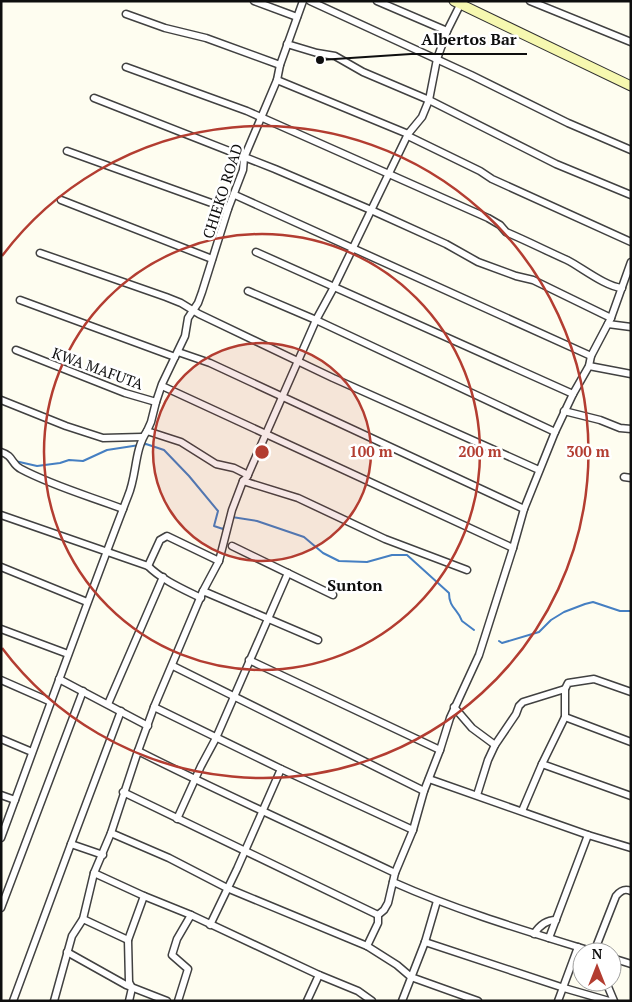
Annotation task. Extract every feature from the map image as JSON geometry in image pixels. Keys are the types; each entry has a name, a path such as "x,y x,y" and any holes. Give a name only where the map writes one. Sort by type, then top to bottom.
{"main road":[{"path":"458,2 631,86"}],"street":[{"path":"254,1 297,17"},
{"name":"CHIEKO ROAD","path":"162,386 185,336 188,318 198,303 243,170 244,158 277,80 280,65 303,1"},
{"path":"310,1 568,124 631,150"},
{"path":"378,1 447,31"},
{"path":"530,1 631,42"},
{"path":"54,1001 72,936 83,919 94,873 111,833 123,792 154,708 203,591 218,561 232,510 316,320 408,135 422,117 429,100 437,60 458,2"},
{"path":"126,14 165,28 206,38 280,65"},
{"path":"287,44 334,56 364,72 429,100 556,164 631,195"},
{"path":"126,67 247,111 488,218 500,225 506,232 568,260 604,282 622,288"},
{"path":"277,80 408,135 480,171 492,179 631,242"},
{"path":"94,98 275,169 372,210 446,244 478,262 533,280 610,321 631,327"},
{"path":"67,151 228,210"},
{"path":"235,195 591,356"},
{"path":"61,200 212,259"},
{"path":"256,252 573,394"},
{"path":"40,253 166,297 333,378 539,470"},
{"path":"378,915 388,903 395,873 413,830 424,791 430,779 454,707 479,655 524,509 539,470 564,411 610,321 631,262"},
{"path":"248,291 316,320 555,432"},
{"path":"20,300 177,355 210,363 524,509"},
{"name":"KWA MAFUTA","path":"16,350 125,393 156,402 162,386"},
{"path":"588,366 631,374"},
{"path":"162,386 513,548"},
{"path":"1,400 66,426 103,438 141,443"},
{"path":"1,838 87,602 130,493 141,443 151,422 156,402"},
{"path":"564,411 620,428 631,429"},
{"path":"147,431 180,442 216,464 240,471 245,478 298,498 385,539 467,570"},
{"path":"1,452 10,455 19,468 68,490 123,509"},
{"path":"1,515 148,566 163,577 201,598"},
{"path":"148,566 160,540 167,536 218,561"},
{"path":"232,546 333,595"},
{"path":"1,567 87,602"},
{"path":"177,819 235,696 288,573"},
{"path":"108,704 163,577"},
{"path":"203,591 318,640"},
{"path":"1,629 68,654"},
{"path":"249,660 440,750"},
{"path":"173,666 424,791"},
{"path":"59,679 148,726"},
{"path":"522,811 565,717 565,689 568,683 583,679 594,679 631,692"},
{"path":"1,680 51,702"},
{"path":"477,795 488,760 495,745 521,703 565,689"},
{"path":"1,908 83,691"},
{"path":"454,707 472,728 495,745"},
{"path":"154,708 413,830"},
{"path":"13,1001 121,711"},
{"path":"565,717 631,742"},
{"path":"1,739 32,752"},
{"path":"138,751 195,780 395,873"},
{"path":"542,764 631,796"},
{"path":"210,924 281,769"},
{"path":"430,779 588,835 631,848"},
{"path":"123,792 378,915"},
{"path":"1,795 15,800"},
{"path":"111,833 169,858 227,888 367,946 397,965 411,977 478,1001"},
{"path":"549,938 588,835"},
{"path":"71,844 103,854"},
{"path":"94,873 358,991 372,1001"},
{"path":"392,882 437,901 572,945"},
{"path":"598,942 616,896 624,889 631,891"},
{"path":"129,1001 131,987 129,982 128,940 144,896"},
{"path":"402,1001 425,942 437,901"},
{"path":"178,1001 188,969 172,956 177,940 191,915"},
{"path":"367,946 378,923 378,915"},
{"path":"83,919 128,940"},
{"path":"534,934 544,924 556,920"},
{"path":"425,942 609,1001"},
{"path":"67,952 131,987 167,1001"},
{"path":"558,1001 572,965"},
{"path":"308,1001 319,975"}],"waterway":[{"path":"15,461 37,466 69,460 83,461 107,450 146,444 164,450 218,511 214,526 223,529 225,525"},
{"path":"232,517 257,521 304,537 323,553 339,561 367,562 392,555 407,555 449,593 450,602 462,621 474,630"},
{"path":"499,641 502,643 539,632 551,620 564,612 593,602 620,611 631,611"}],"place":[{"name":"Albertos Bar","path":"320,60"}],"district":[{"name":"Sunton","path":"355,585"}]}
